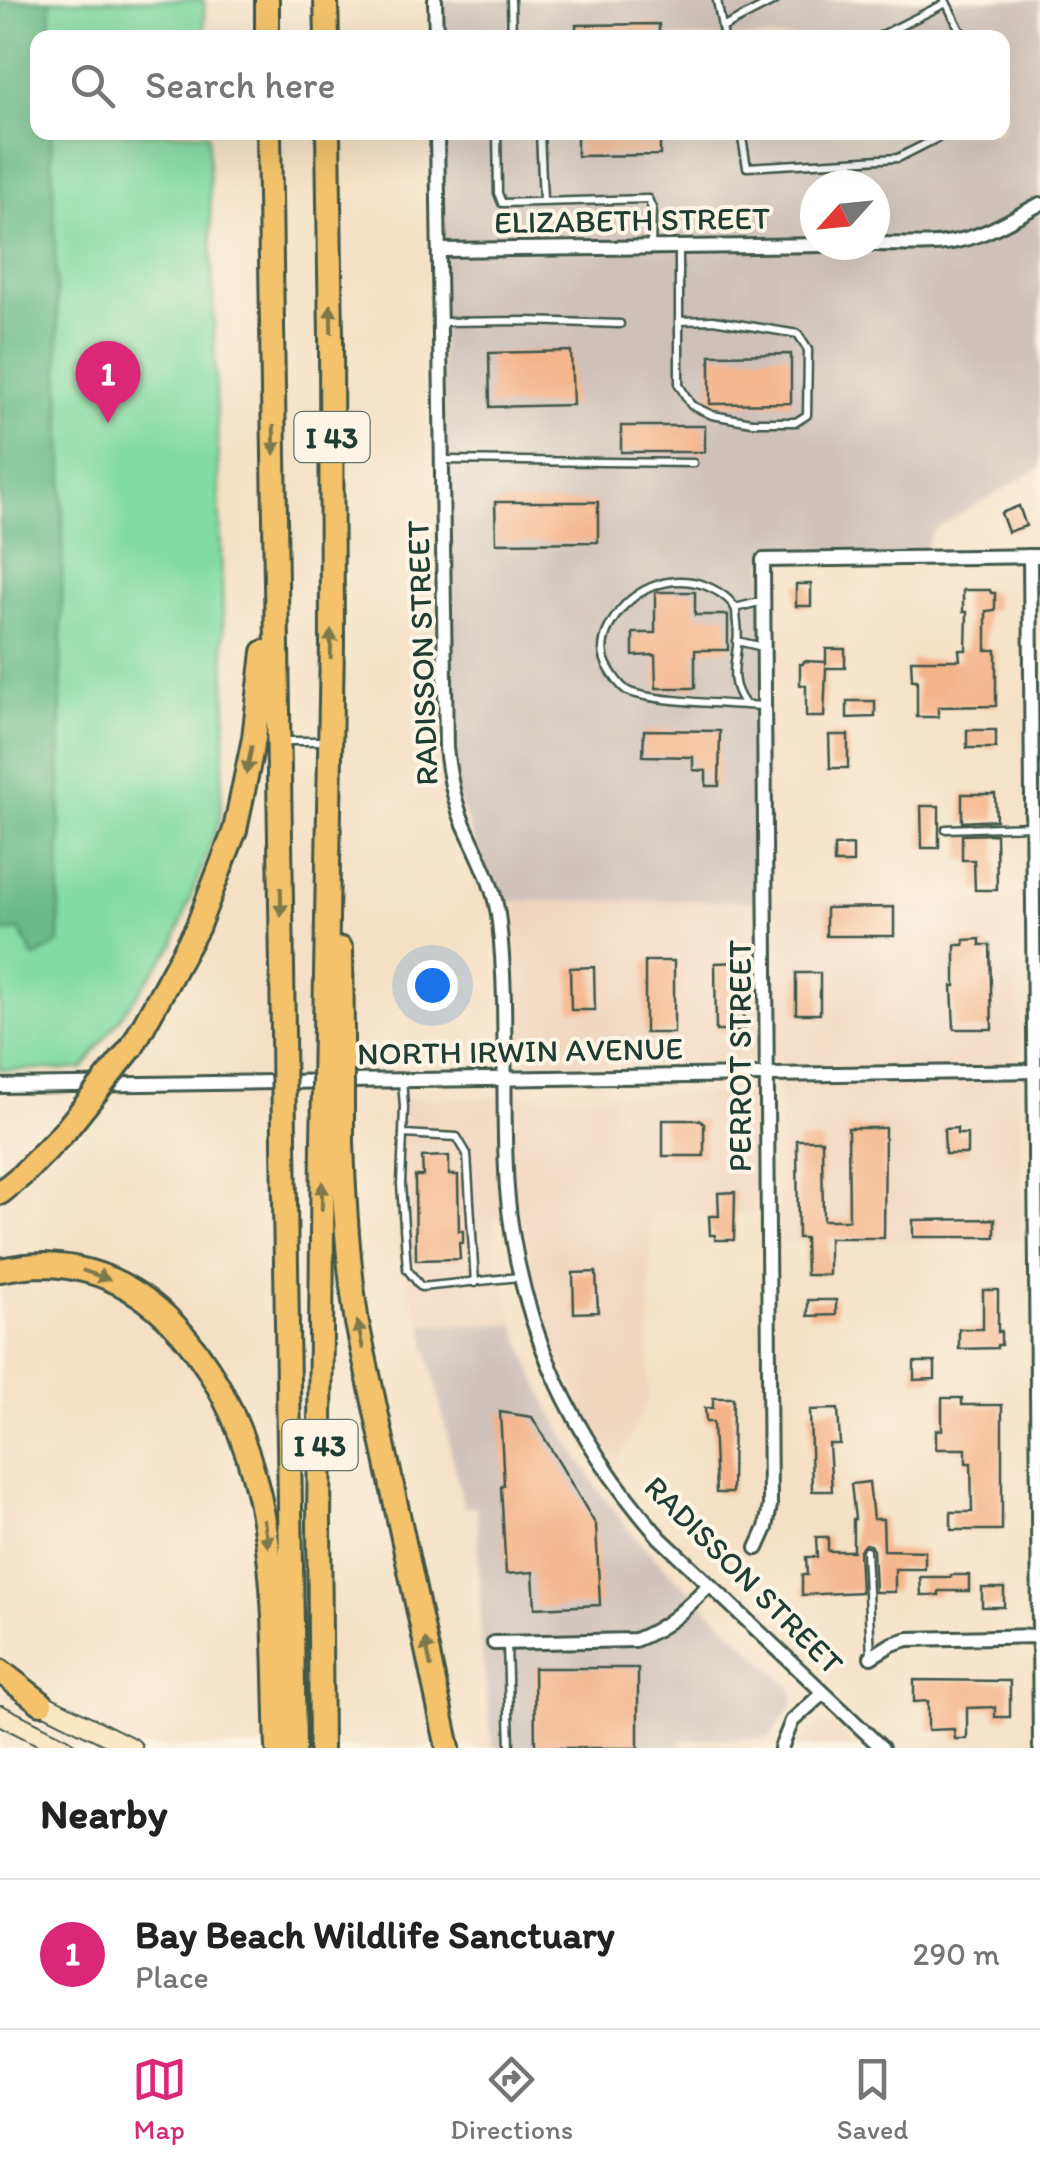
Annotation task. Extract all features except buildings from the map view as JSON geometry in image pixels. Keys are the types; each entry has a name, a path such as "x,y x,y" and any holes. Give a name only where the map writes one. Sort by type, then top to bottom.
{"highway":[{"path":"267,0 267,30"},
{"path":"326,0 327,30"},
{"name":"I 43","path":"269,140 294,1748"},
{"name":"I 43","path":"321,1748 319,1520 333,1142 328,140"},
{"path":"0,1193 65,1131 132,1047 198,928 235,830 260,702 276,559"},
{"path":"333,1142 343,1193 357,1323 448,1748"},
{"path":"0,1270 47,1265 79,1270 119,1285 172,1321 221,1390 240,1428 264,1518 273,1610 278,1748"},
{"path":"0,1671 42,1703"}],"main road":[{"path":"0,1683 132,1748"},
{"path":"0,1715 64,1748"}],"street":[{"path":"435,0 436,30"},
{"name":"RADISSON STREET","path":"437,140 448,760 454,794 488,873 500,924 507,1186 520,1277 545,1357 584,1436 610,1478 660,1538 882,1748"},
{"path":"890,244 963,240 1040,204"},
{"name":"ELIZABETH STREET","path":"439,250 800,245"},
{"path":"1035,556 1033,826 1040,1748"},
{"name":"PERROT STREET","path":"757,1548 770,1505 763,560 1035,556"},
{"name":"NORTH IRWIN AVENUE","path":"0,1086 1037,1071"},
{"path":"501,1643 635,1640 675,1619 708,1585"},
{"path":"872,1658 892,1644 908,1639 1040,1636"},
{"path":"782,1748 792,1721 823,1693"}],"lane":[{"path":"511,0 512,30"},
{"path":"717,0 722,28 776,0"},
{"path":"891,30 946,1 960,30"},
{"path":"498,140 498,192 502,203 648,199 652,208 651,247"},
{"path":"540,140 543,201"},
{"path":"742,140 746,168 898,158 933,140"},
{"path":"678,247 679,384 691,405 712,414 752,422 796,422 807,415 808,350 798,334 713,320 680,321"},
{"path":"440,322 620,324"},
{"path":"442,460 693,464"},
{"path":"744,704 734,688 738,631 735,608 721,594 698,583 678,580 647,588 627,601 613,620 603,649 612,675 627,690 652,697 764,706"},
{"path":"735,608 764,601"},
{"path":"737,642 764,648"},
{"path":"279,741 330,741"},
{"path":"946,829 1033,826"},
{"path":"402,1080 401,1184 407,1269 421,1287 520,1277"},
{"path":"402,1134 456,1137 468,1154 475,1283"},
{"path":"866,1551 872,1658"},
{"path":"501,1643 510,1748"}],"shaded area":[{"path":"435,0 1040,0 1040,468 932,531 923,558 764,561 766,901 496,901 449,771 437,140 1010,140 1010,30 436,30"},
{"path":"513,901 1018,902 1022,1241 780,1243 779,1059 538,1066 526,1062 520,1051"},
{"path":"743,1093 750,1099 753,1115 754,1213 652,1215 648,1400 617,1464 584,1411 556,1350 537,1291 522,1218 494,1219 499,1265 515,1325 422,1325 408,1290 398,1236 391,1099"},
{"path":"422,1325 515,1325 549,1409 599,1492 672,1575 791,1687 793,1704 770,1738 681,1740 680,1748 493,1748 482,1657 477,1507 464,1507"},
{"path":"823,1723 833,1726 856,1748 796,1748 805,1734"}],"green space":[{"path":"0,0 204,0 205,30 30,30 30,140 208,140 226,713 220,819 173,946 82,1069 0,1070"},
{"path":"0,0 50,0 51,30 30,30 30,140 51,140 63,466 59,943 34,958 20,930 0,932"}],"place":[{"name":"Bay Beach Wildlife Sanctuary","path":"108,423"}]}
